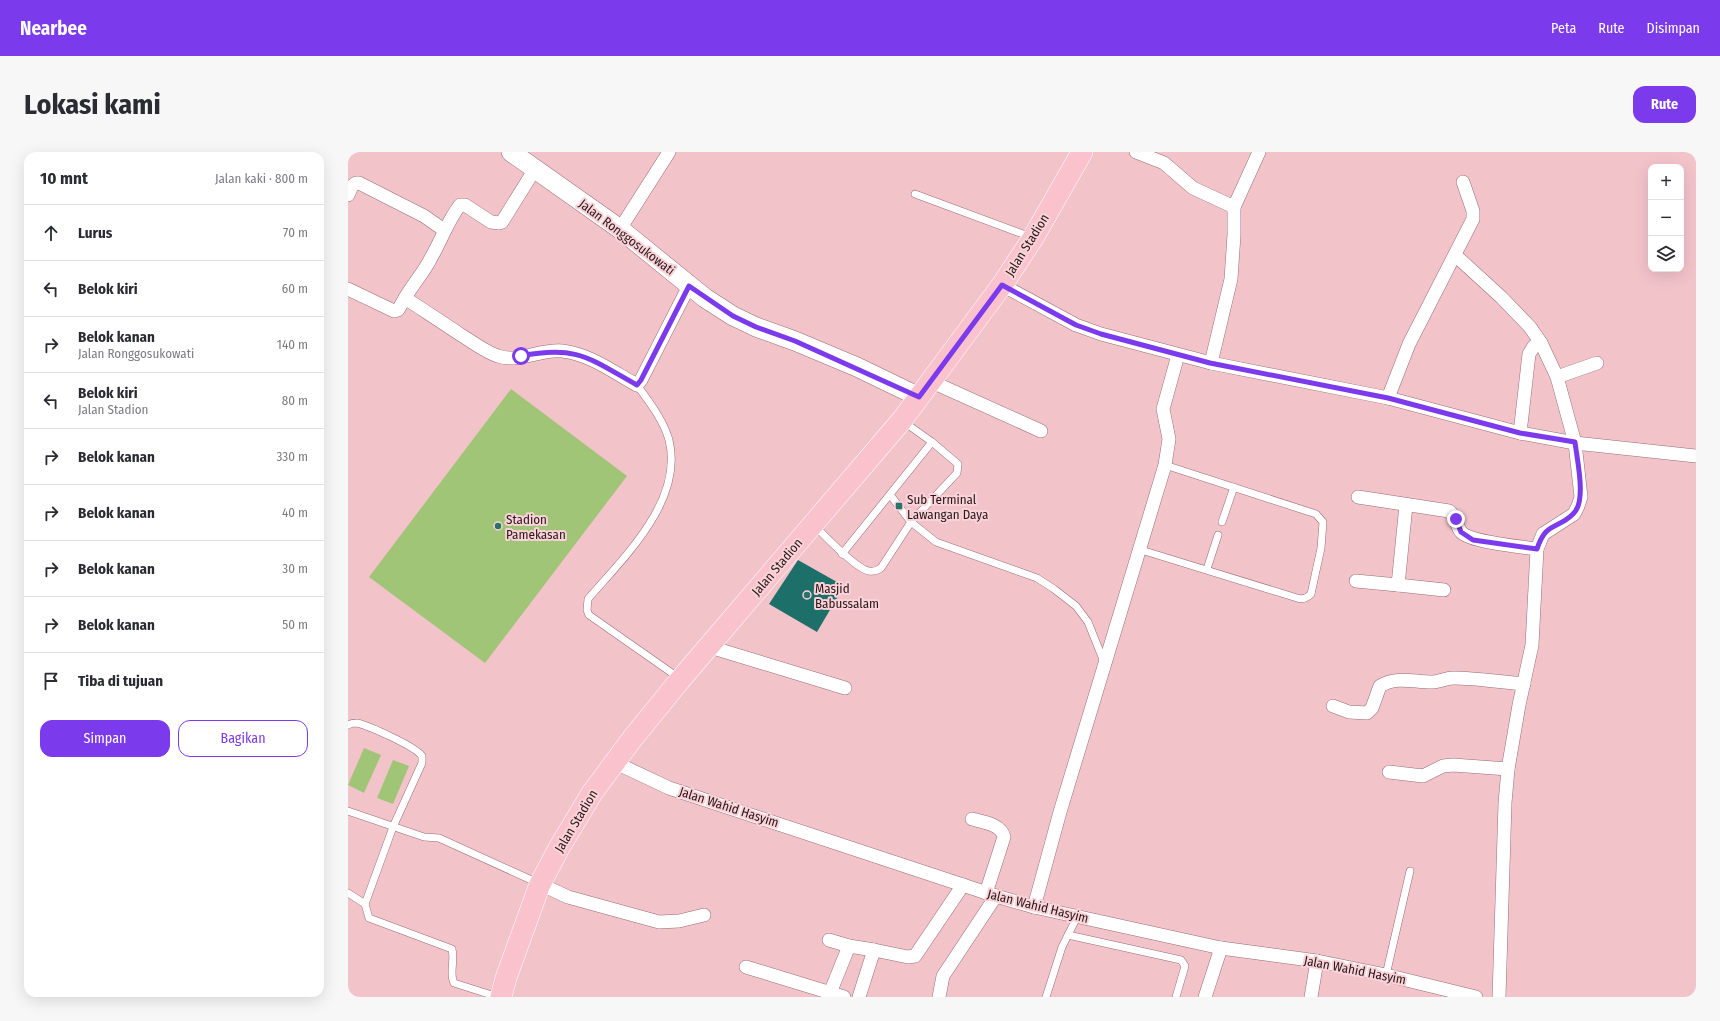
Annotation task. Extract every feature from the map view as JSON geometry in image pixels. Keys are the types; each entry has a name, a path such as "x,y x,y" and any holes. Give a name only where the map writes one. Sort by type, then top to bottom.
{"main road":[{"name":"Jalan Ronggosukowati","path":"511,152 620,229 689,286 733,316 756,327 925,389"},
{"name":"Jalan Stadion","path":"501,997 506,978 540,884 559,848 614,762 680,680 710,647 902,420 1002,285 1033,238 1082,152"}],"street":[{"path":"620,229 669,152"},
{"path":"1136,152 1164,162 1192,188 1234,207"},
{"path":"1210,363 1231,279 1234,207 1259,152"},
{"path":"348,289 394,311 398,310 431,259 442,239 444,230 459,207 462,204 495,223 502,222 535,169"},
{"path":"1388,398 1409,344 1473,219 1473,211 1463,182"},
{"path":"348,195 352,186 359,183 424,216 444,230"},
{"path":"1455,255 1502,297 1530,327 1541,343 1557,377 1575,442 1581,496 1574,514 1542,534 1537,549 1532,645 1508,769 1505,803 1499,997"},
{"path":"1002,285 1076,325 1101,334 1210,363 1388,398 1520,433 1575,442 1696,456"},
{"path":"405,298 477,345 497,356 507,358 542,352 562,351 584,356 598,362 637,385 641,380 689,286"},
{"path":"1520,433 1529,354 1534,346 1541,343"},
{"path":"1034,907 1104,662 1165,466 1169,439 1163,409 1178,355"},
{"path":"1557,377 1597,363"},
{"path":"925,389 1041,431"},
{"path":"1358,497 1449,511 1456,519 1461,532 1473,540 1537,549"},
{"path":"1398,586 1406,505"},
{"path":"1356,581 1444,590"},
{"path":"710,647 845,688"},
{"path":"1333,706 1349,712 1367,713 1372,708 1380,686 1399,680 1413,679 1431,682 1451,678 1524,684"},
{"name":"Jalan Wahid Hasyim","path":"614,762 668,788 991,895 1034,907 1221,948 1317,961 1386,975 1476,997"},
{"path":"1389,772 1423,776 1443,766 1454,765 1508,769"},
{"path":"939,997 943,976 991,895 1004,837 1001,829 996,826 972,819"},
{"path":"540,884 568,897 660,922 679,922 704,915"},
{"path":"829,940 849,946 908,958 915,956 963,885"},
{"path":"830,994 849,946"},
{"path":"1205,997 1221,948"},
{"path":"859,997 874,950"},
{"path":"1311,997 1317,961"},
{"path":"746,967 830,994 844,997"}],"lane":[{"path":"915,194 1033,238"},
{"path":"637,385 659,416 669,440 671,465 670,481 649,524 588,599 587,610 589,615 680,680"},
{"path":"814,525 842,554 868,571 876,571 882,568 911,522 957,473 958,468 958,464 932,442 902,420"},
{"path":"842,554 890,496 910,467 932,442"},
{"path":"1138,549 1207,569 1302,600 1308,598 1312,594 1321,548 1323,522 1316,514 1165,466"},
{"path":"1222,522 1234,487"},
{"path":"890,496 911,522 936,542 1036,578 1054,589 1076,606 1088,622 1104,662"},
{"path":"1207,569 1218,535"},
{"path":"348,725 357,723 379,732 412,748 422,756 422,763 393,827 365,904 369,918 376,922 452,949 452,980 454,983 498,997"},
{"path":"348,811 424,837 439,838 540,884"},
{"path":"1386,975 1410,871"},
{"path":"348,893 365,904"},
{"path":"1046,997 1055,965 1077,917"},
{"path":"1068,935 1182,960 1185,966 1176,997"}],"green space":[{"name":"Stadion Pamekasan","path":"511,389 627,476 485,663 369,577"},
{"path":"364,748 381,755 364,793 348,785"},
{"path":"393,760 409,766 393,804 377,798"}],"building":[{"name":"Masjid Babussalam","path":"798,560 844,586 817,632 769,604"}],"place":[{"name":"Sub Terminal Lawangan Daya","path":"899,506"},
{"name":"Stadion Pamekasan","path":"498,526"},
{"name":"Masjid Babussalam","path":"807,595"}],"route":[{"path":"521,356 542,352 562,351 584,356 598,362 637,385 641,380 665,330 689,286 733,316 756,327 795,341 857,367 919,397 1002,285 1076,325 1101,334 1210,363 1388,398 1520,433 1575,442 1581,496 1578,506 1574,514 1542,534 1537,549 1473,540 1461,532 1456,519"}]}
